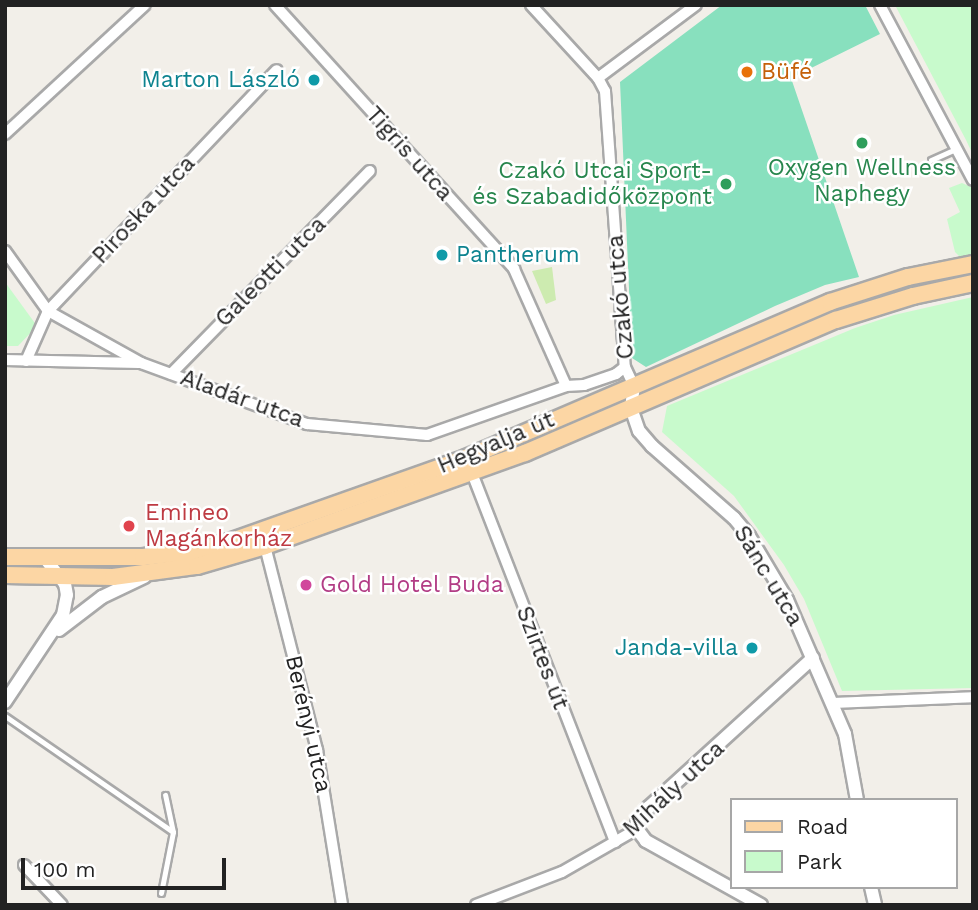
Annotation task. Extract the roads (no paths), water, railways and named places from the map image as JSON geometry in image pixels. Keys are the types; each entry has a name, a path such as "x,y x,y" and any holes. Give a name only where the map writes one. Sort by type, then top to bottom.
{"main road":[{"name":"Hegyalja út","path":"5,557 143,557 189,552 229,542 466,458 788,319 868,288 973,264"},
{"name":"Hegyalja út","path":"5,575 113,577 153,573 198,566 265,546 472,473 836,320 913,296 973,283"}],"street":[{"path":"5,134 145,5"},
{"name":"Tigris utca","path":"275,5 514,269 566,386"},
{"path":"531,5 598,78 696,5"},
{"path":"880,5 973,180"},
{"name":"Piroska utca","path":"26,361 48,311 277,70"},
{"name":"Czakó utca","path":"598,78 605,91 625,367 634,386"},
{"name":"Galeotti utca","path":"171,374 370,171"},
{"path":"5,251 48,311"},
{"name":"Aladár utca","path":"48,311 141,363 307,424 427,435 566,386 584,385 616,374 625,367"},
{"name":"Aladár utca","path":"5,360 141,363"},
{"path":"631,408 634,386"},
{"name":"Sánc utca","path":"631,408 634,424 652,446 719,504 749,536 787,600 851,752 857,798"},
{"name":"Szirtes út","path":"472,473 615,842"},
{"name":"Berényi utca","path":"265,546 317,750 342,905"},
{"path":"5,702 49,640 66,604 65,584 43,556"},
{"path":"49,640 95,601 153,573"},
{"name":"Mihály utca","path":"476,905 573,866 636,829 639,817 648,808 813,658"},
{"path":"832,703 973,697"},
{"path":"636,829 646,841 730,888"},
{"path":"24,864 62,905"},
{"path":"732,889 761,905"}],"lane":[{"path":"931,160 956,149"},
{"path":"5,716 173,832"},
{"path":"161,893 173,832 165,795"}],"place":[{"name":"Büfé","path":"747,72"},
{"name":"Marton László","path":"314,80"},
{"name":"Oxygen Wellness Naphegy","path":"862,143"},
{"name":"Czakó Utcai Sport- és Szabadidőközpont","path":"726,184"},
{"name":"Pantherum","path":"442,255"},
{"name":"Emineo Magánkorház","path":"129,526"},
{"name":"Gold Hotel Buda","path":"306,585"},
{"name":"Janda-villa","path":"752,648"}]}
